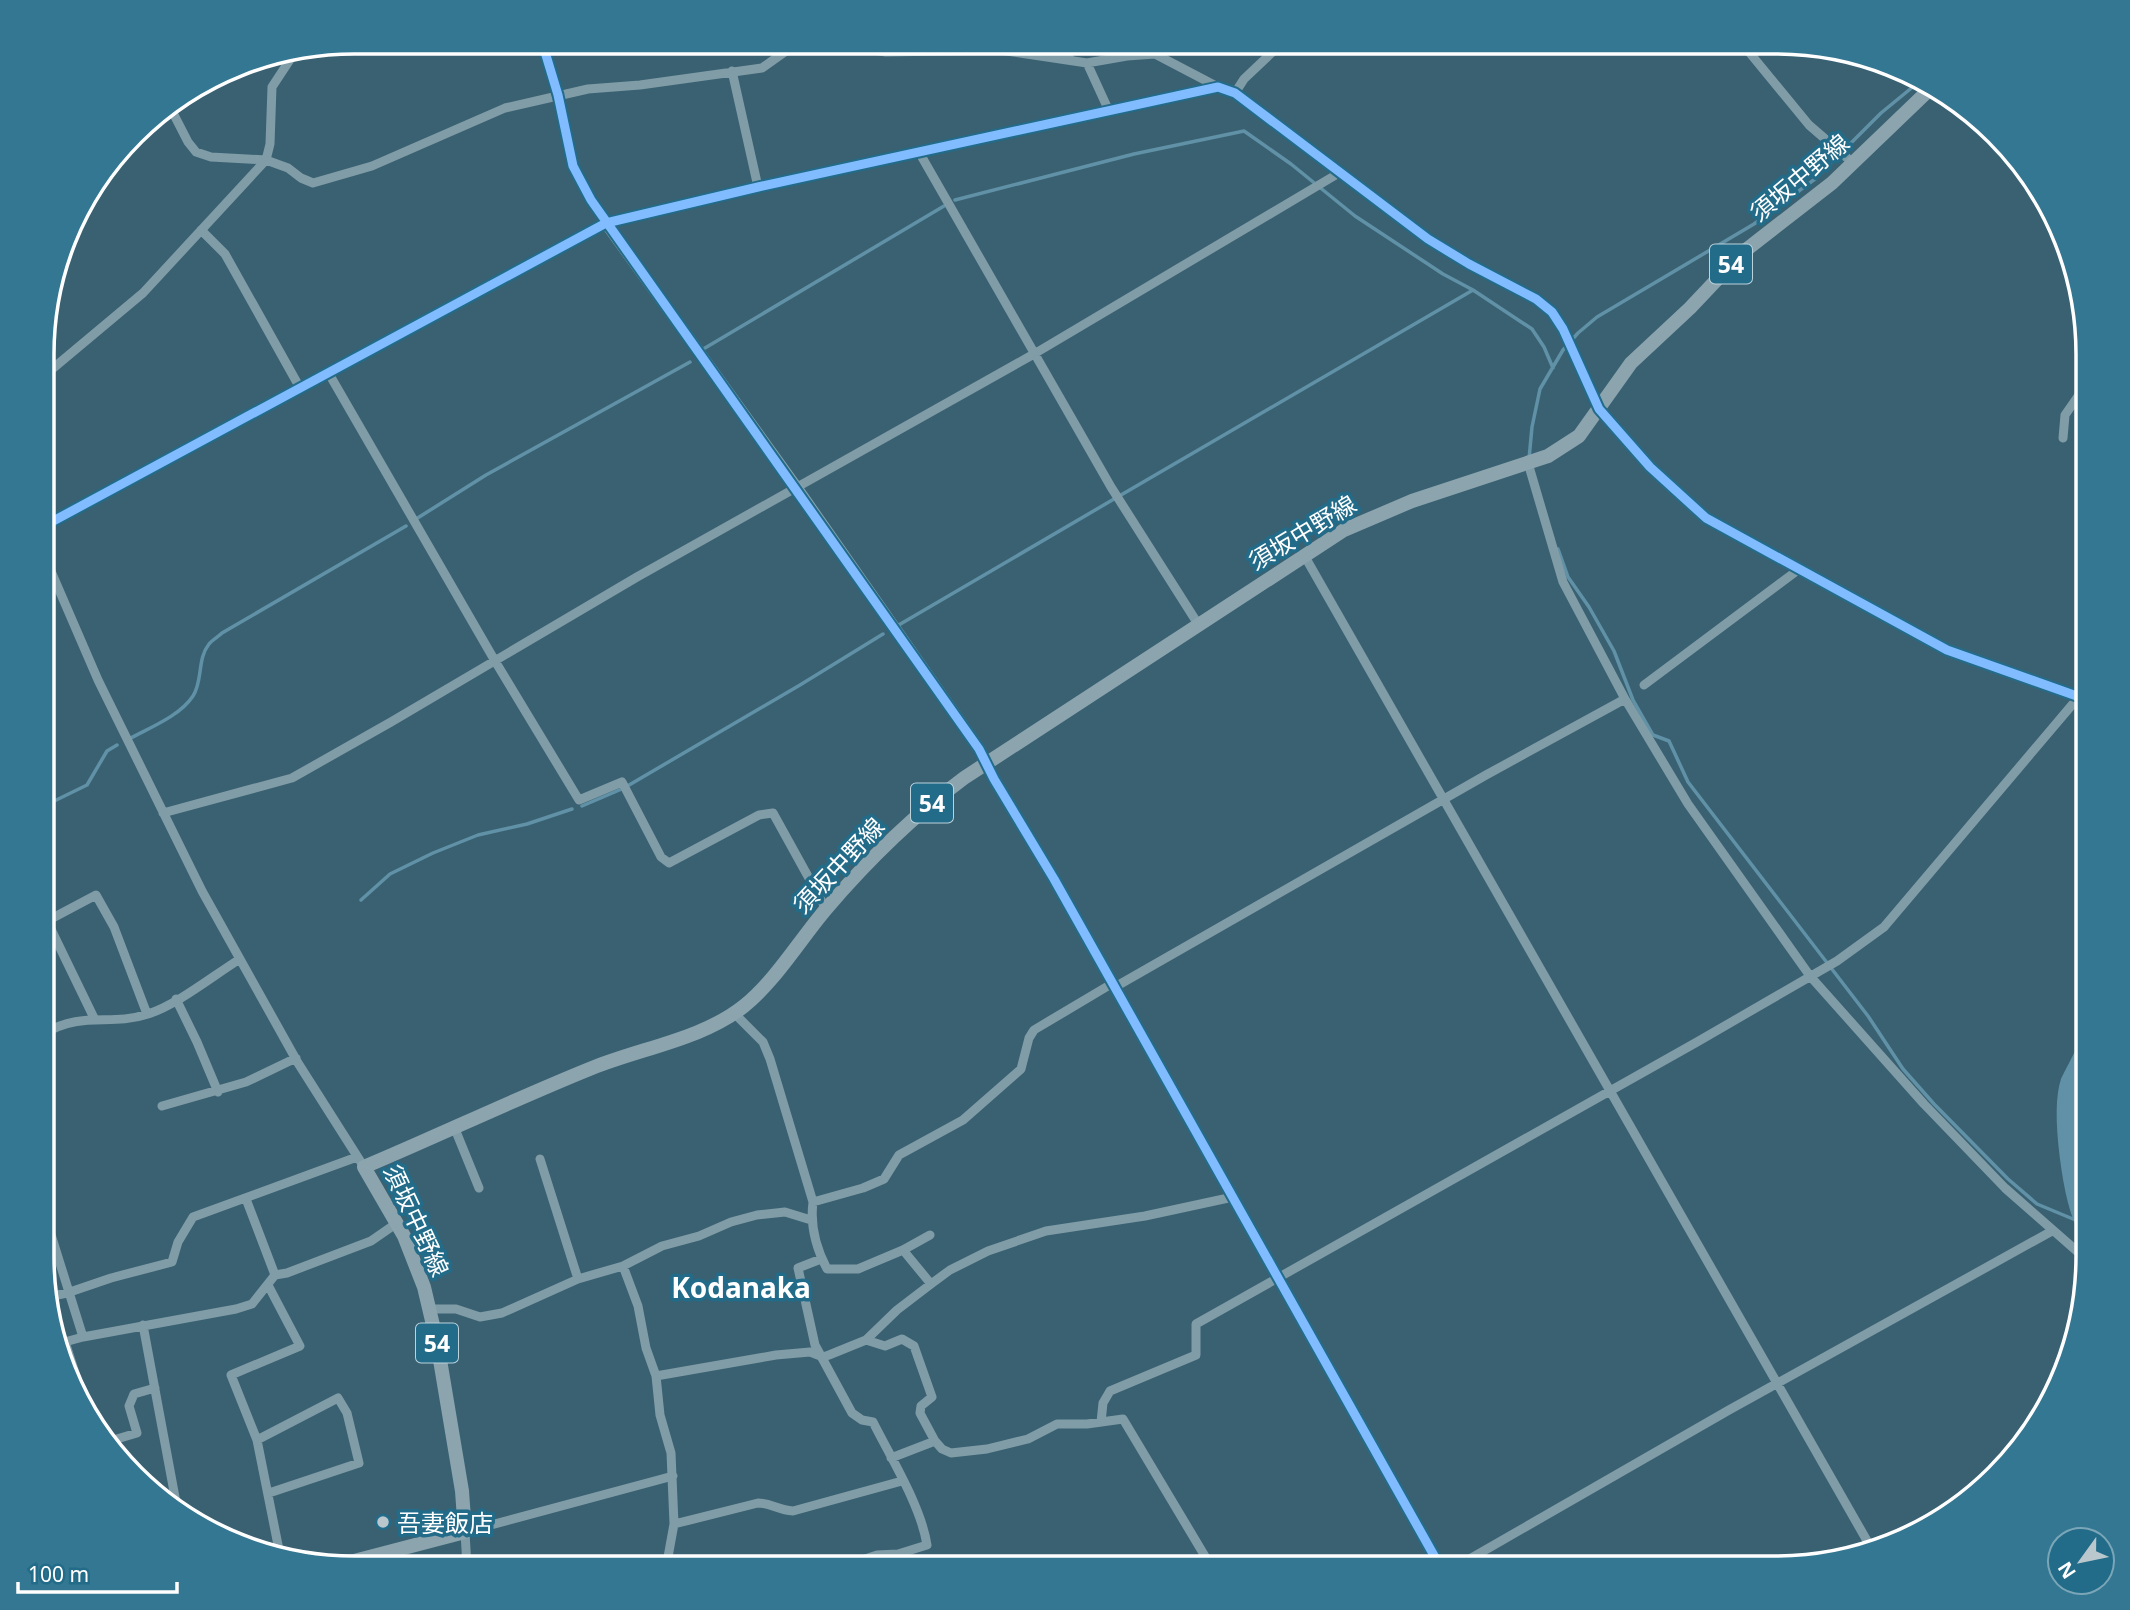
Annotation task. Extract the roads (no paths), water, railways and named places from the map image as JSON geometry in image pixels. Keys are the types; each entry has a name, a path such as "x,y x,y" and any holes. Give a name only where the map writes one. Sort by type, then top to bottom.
{"main road":[{"name":"須坂中野線","path":"465,1532 462,1491 430,1309 414,1259 397,1223 360,1162 455,1129 591,1068 708,1027 734,1013 763,988 826,909 865,866 912,821 986,763 1344,530 1429,495 1548,456 1573,441 1632,363 1690,308 1742,253 1827,188 1850,161 1925,93"},
{"path":"373,1556 465,1532"}],"street":[{"path":"545,54 558,95 573,166 606,222 964,726 1114,985 1434,1556"},
{"path":"174,115 196,152 211,157 266,160 288,168 300,178 313,183 372,166 505,108 558,95 762,68 777,54"},
{"path":"1028,54 1087,63 1155,54 1235,93 1428,239 1536,299 1552,312 1563,329 1599,409 1650,467 1706,518 1947,650 2076,696"},
{"path":"1066,54 1071,60"},
{"path":"1235,93 1244,79 1270,54"},
{"path":"1751,54 1809,125 1850,161"},
{"path":"54,367 143,293 266,160 270,144 272,87 289,62"},
{"path":"1087,63 1109,111"},
{"path":"732,71 758,187"},
{"path":"54,521 606,222 1218,87"},
{"path":"919,152 1111,487 1198,624"},
{"path":"163,813 292,778 637,577 1034,354 1339,173"},
{"path":"201,230 225,254 300,388"},
{"path":"328,373 579,800 622,782 661,857 669,863 759,815 773,813 826,909"},
{"path":"2063,438 2065,415 2076,399"},
{"path":"1528,463 1563,582 1625,699 1688,804 1812,975 1924,1104 2005,1188 2076,1251"},
{"path":"1304,555 1867,1541"},
{"path":"1644,685 1798,570"},
{"path":"54,579 97,680 202,891 296,1058 360,1162 193,1217 178,1241 172,1262 57,1295"},
{"path":"813,1202 884,1179 899,1156 962,1120 1021,1069 1029,1038 1034,1030 1625,699"},
{"path":"1101,1422 1103,1403 1110,1391 1196,1355 1196,1324 1838,961 1884,928 2076,707"},
{"path":"54,917 96,895 114,927 147,1014"},
{"path":"54,935 94,1018"},
{"path":"54,1028 94,1018 122,1019 147,1014 176,999 240,958"},
{"path":"176,999 218,1092"},
{"path":"734,1013 763,1042 770,1059 813,1202 811,1220 821,1259 827,1269 858,1269 930,1235"},
{"path":"162,1106 246,1082 296,1058"},
{"path":"455,1129 479,1188"},
{"path":"540,1158 578,1279"},
{"path":"656,1376 776,1355 810,1352 823,1357 866,1340 897,1310 950,1270 988,1251 1046,1231 1145,1216 1233,1197"},
{"path":"246,1199 275,1275"},
{"path":"430,1309 456,1309 480,1317 502,1313 578,1279 623,1266 662,1246 757,1214 785,1212 811,1220"},
{"path":"67,1342 252,1304 275,1275 287,1273 371,1241 397,1223"},
{"path":"1475,1556 2052,1231"},
{"path":"54,1246 83,1337"},
{"path":"903,1250 931,1284"},
{"path":"821,1259 798,1268 815,1345 852,1413 862,1420 873,1422 919,1512 927,1545 898,1554 872,1556"},
{"path":"623,1266 638,1306 646,1348 656,1376 660,1415 671,1453 674,1524 668,1556"},
{"path":"268,1285 300,1346 231,1375 257,1440 278,1546"},
{"path":"143,1325 175,1496"},
{"path":"866,1340 885,1346 902,1339 914,1346 932,1397 921,1406 920,1413 935,1441 942,1449 951,1453 987,1449 1028,1439 1057,1424 1123,1419 1205,1556"},
{"path":"117,1439 137,1433 129,1406 134,1395 155,1388"},
{"path":"257,1440 338,1398 347,1413 359,1463 269,1493"},
{"path":"891,1458 935,1441"},
{"path":"466,1556 465,1532 673,1476"},
{"path":"674,1524 758,1503 767,1503 778,1510 793,1511 902,1481"}],"waterway":[{"path":"1529,459 1540,389 1563,350 1578,333 1597,317 1754,224 1815,179 1881,113 1912,87"},
{"path":"955,200 1134,154 1244,131 1291,164 1355,216 1532,329 1553,368"},
{"path":"705,348 944,206"},
{"path":"1121,495 1473,290"},
{"path":"416,519 486,475 690,362"},
{"path":"897,626 1114,499"},
{"path":"129,739 164,721 187,703 196,690 205,650 222,633 406,526"},
{"path":"1558,549 1568,577 1614,651 1633,700 1653,735 1669,741 1688,782 1868,1016 1903,1069 2008,1179 2037,1204 2076,1220"},
{"path":"582,806 624,788 883,634"},
{"path":"54,801 87,785 107,751 117,745"},
{"path":"361,900 390,874 433,853 478,835 527,824 572,809"},
{"path":"2076,1070 2070,1082 2066,1114 2069,1156 2076,1193"}],"place":[{"name":"吾妻飯店","path":"383,1522"}],"district":[{"name":"Kodanaka","path":"741,1287"}]}
